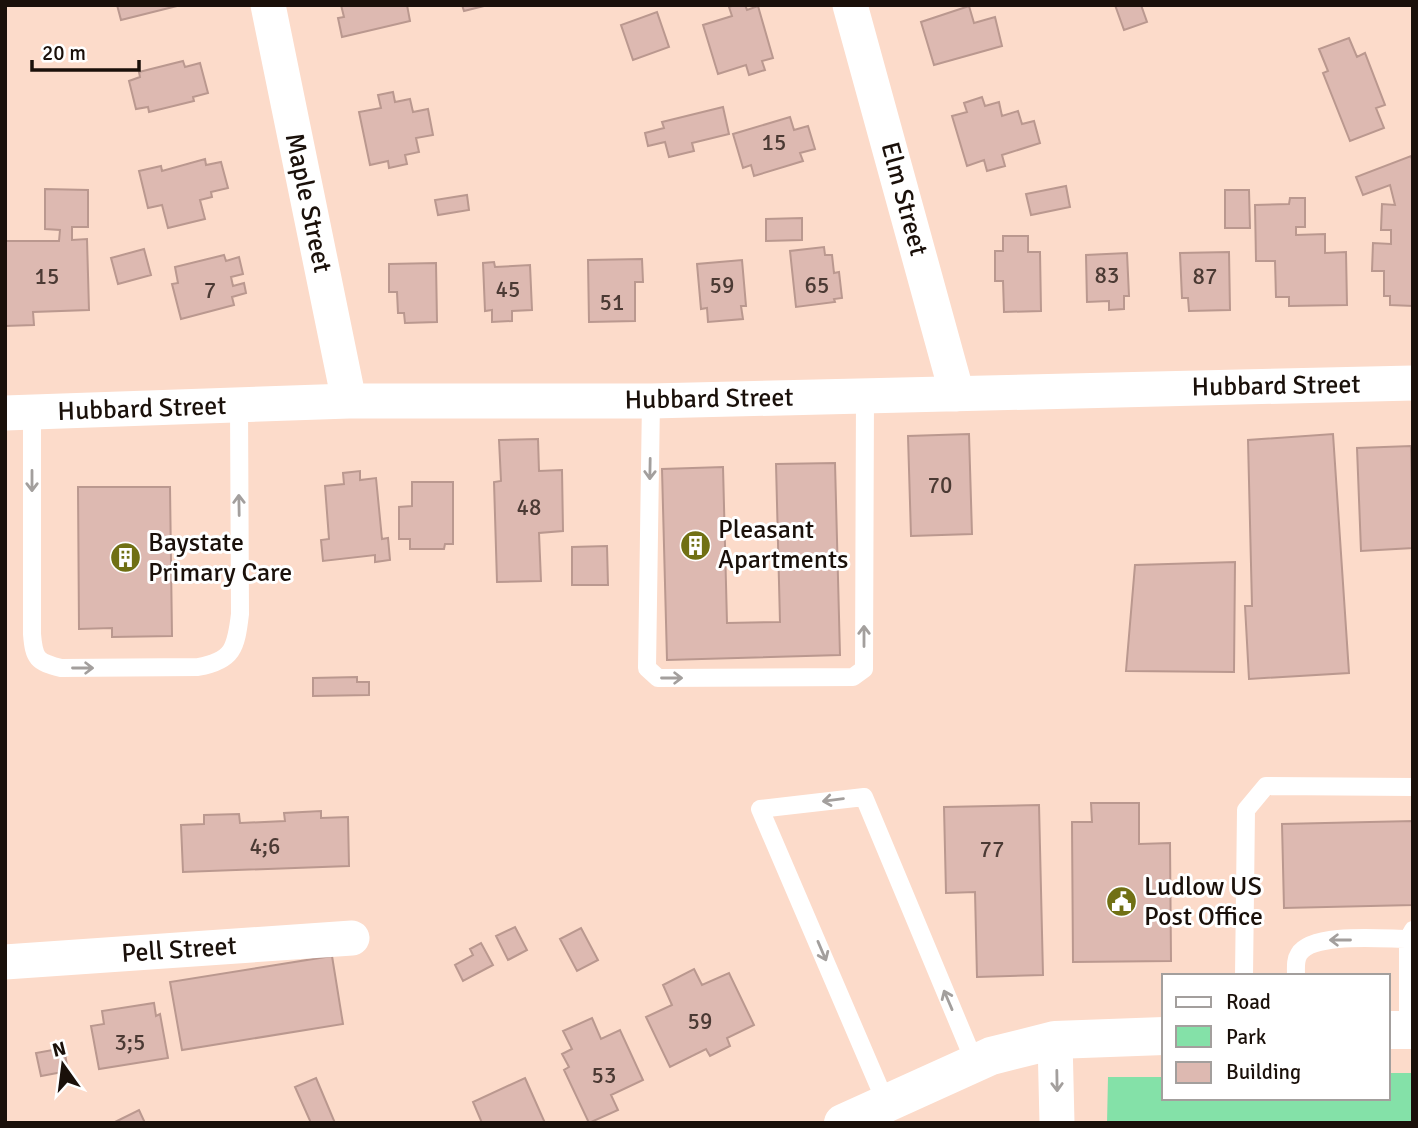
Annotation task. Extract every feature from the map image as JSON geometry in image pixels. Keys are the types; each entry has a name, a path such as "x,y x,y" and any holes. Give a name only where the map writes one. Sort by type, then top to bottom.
{"street":[{"name":"Maple Street","path":"268,5 349,401"},
{"name":"Elm Street","path":"850,5 957,394"},
{"name":"Hubbard Street","path":"19,413 349,401 651,401 1413,383"},
{"name":"Pell Street","path":"5,962 352,938"},
{"path":"843,1123 991,1056 1055,1040 1162,1036"},
{"path":"1055,1040 1057,1123"}],"lane":[{"path":"651,401 648,668 658,678 853,677 864,669 865,396"},
{"path":"19,413 34,653 43,664 61,668 198,667 218,664 230,654 238,635 239,405"},
{"path":"1244,974 1246,810 1266,786 1413,787"},
{"path":"886,1103 760,809 864,797 975,1063"},
{"path":"1296,974 1296,962 1300,952 1308,944 1325,940 1410,935 1403,1030"}],"green space":[{"path":"1390,1073 1413,1073 1413,1123 1107,1123 1108,1077 1162,1077 1162,1100 1390,1100"}],"building":[{"path":"117,5 181,5 121,20"},
{"path":"341,5 407,5 410,21 342,37 338,18 344,17"},
{"path":"462,5 488,5 464,11"},
{"path":"745,5 747,10 758,6 773,58 762,61 765,70 749,75 746,65 718,74 703,25 732,16 729,7"},
{"path":"1115,5 1141,5 1147,22 1124,30"},
{"path":"969,6 974,23 995,17 1002,46 934,65 921,22"},
{"path":"657,12 669,47 633,60 621,25"},
{"path":"1349,38 1357,57 1365,53 1385,105 1376,108 1384,128 1350,141 1323,73 1328,71 1319,49"},
{"path":"183,61 185,67 200,63 208,93 193,97 194,101 149,112 148,107 136,109 129,81 140,77 139,72"},
{"path":"393,92 395,102 410,99 413,112 428,109 433,135 416,138 419,152 405,155 407,164 389,168 388,161 370,165 359,112 381,108 378,95"},
{"path":"982,97 985,106 999,102 1002,116 1018,111 1022,124 1034,121 1040,143 1002,155 1005,166 987,171 984,160 967,166 952,116 967,112 964,103"},
{"path":"723,107 729,134 692,143 694,151 669,157 665,142 648,146 645,133 664,128 662,122"},
{"path":"790,117 794,130 808,126 815,149 800,153 803,161 754,176 751,165 743,168 733,134"},
{"path":"1411,156 1413,306 1390,305 1390,296 1384,296 1384,271 1372,271 1373,243 1391,244 1391,230 1381,230 1382,204 1395,205 1390,185 1363,195 1356,177"},
{"path":"205,159 206,165 221,162 228,188 211,192 212,197 200,200 205,219 168,228 162,205 148,208 139,171 161,166 162,171"},
{"path":"1066,186 1070,207 1031,215 1026,194"},
{"path":"45,189 88,190 88,227 72,227 72,240 87,239 89,310 33,312 34,325 5,326 5,241 59,241 60,230 45,229"},
{"path":"1225,190 1249,190 1250,228 1225,228"},
{"path":"467,195 469,210 438,215 435,200"},
{"path":"1290,198 1305,198 1305,227 1296,227 1296,235 1325,234 1325,253 1346,252 1347,305 1289,306 1289,297 1276,297 1275,261 1256,261 1255,205 1289,204"},
{"path":"802,218 802,240 766,241 766,219"},
{"path":"1003,236 1028,236 1028,252 1040,252 1041,311 1004,312 1003,281 995,281 995,251 1003,251"},
{"path":"824,247 825,255 832,255 834,273 839,272 842,298 834,299 835,302 796,307 790,251"},
{"path":"144,249 151,275 118,284 111,258"},
{"path":"1229,252 1230,310 1189,311 1188,298 1182,298 1180,253"},
{"path":"1127,253 1129,296 1124,296 1124,309 1109,310 1109,301 1087,302 1086,255"},
{"path":"224,255 226,261 239,257 243,274 231,277 233,286 244,283 246,293 232,297 234,305 181,319 172,284 178,283 175,267"},
{"path":"642,259 643,282 635,282 635,321 589,322 588,260"},
{"path":"742,260 746,306 741,306 743,319 708,322 707,308 701,309 697,264"},
{"path":"494,262 495,267 530,265 532,310 512,311 512,321 492,322 492,310 485,311 483,263"},
{"path":"436,263 437,322 405,323 404,313 398,313 397,292 389,292 389,264"},
{"path":"969,434 972,534 911,536 908,436"},
{"path":"1333,434 1349,673 1249,679 1245,606 1252,606 1248,440"},
{"path":"538,439 539,471 562,470 563,531 539,533 541,581 497,582 494,482 501,481 499,440"},
{"path":"1411,446 1413,548 1361,551 1357,448"},
{"name":"Pleasant Apartments","path":"835,463 840,655 667,660 662,469 723,467 727,623 780,622 776,464"},
{"path":"360,471 360,480 376,478 382,539 388,538 390,560 375,562 375,555 323,561 321,540 329,539 325,486 344,484 343,473"},
{"path":"412,482 453,482 453,544 445,544 444,549 410,549 410,539 399,539 399,507 412,506"},
{"name":"Baystate Primary Care","path":"78,487 170,487 172,636 112,637 112,628 79,629"},
{"path":"607,546 608,585 572,585 572,547"},
{"path":"1235,562 1234,672 1126,671 1135,565"},
{"path":"357,677 357,682 369,682 369,695 313,696 313,678"},
{"name":"Ludlow US Post Office","path":"1091,803 1139,803 1139,844 1170,843 1171,961 1073,962 1072,822 1092,822"},
{"path":"1039,805 1043,975 977,977 975,892 946,893 944,807"},
{"path":"321,811 321,818 348,817 349,866 183,872 181,825 204,824 204,815 239,814 240,823 285,821 284,813"},
{"path":"1413,821 1413,905 1284,908 1282,824"},
{"path":"515,927 527,950 508,960 496,936"},
{"path":"581,928 598,960 577,971 560,939"},
{"path":"481,943 493,965 463,981 455,965 473,955 470,949"},
{"path":"332,956 343,1024 182,1050 170,982"},
{"path":"694,969 702,985 729,973 754,1025 727,1038 730,1046 710,1056 706,1049 670,1067 646,1017 672,1005 663,985"},
{"path":"154,1003 156,1016 160,1014 168,1058 99,1069 91,1026 104,1024 102,1011"},
{"path":"592,1018 601,1039 620,1030 643,1080 611,1095 618,1110 589,1123 564,1070 569,1067 562,1054 572,1049 563,1031"},
{"path":"64,1048 68,1071 41,1076 36,1053"},
{"path":"316,1078 335,1123 311,1123 295,1087"},
{"path":"525,1078 545,1123 482,1123 473,1102"},
{"path":"139,1110 145,1123 113,1123"}],"place":[{"name":"Pleasant Apartments","path":"695,545"},
{"name":"Baystate Primary Care","path":"125,558"},
{"name":"Ludlow US Post Office","path":"1121,902"}]}
